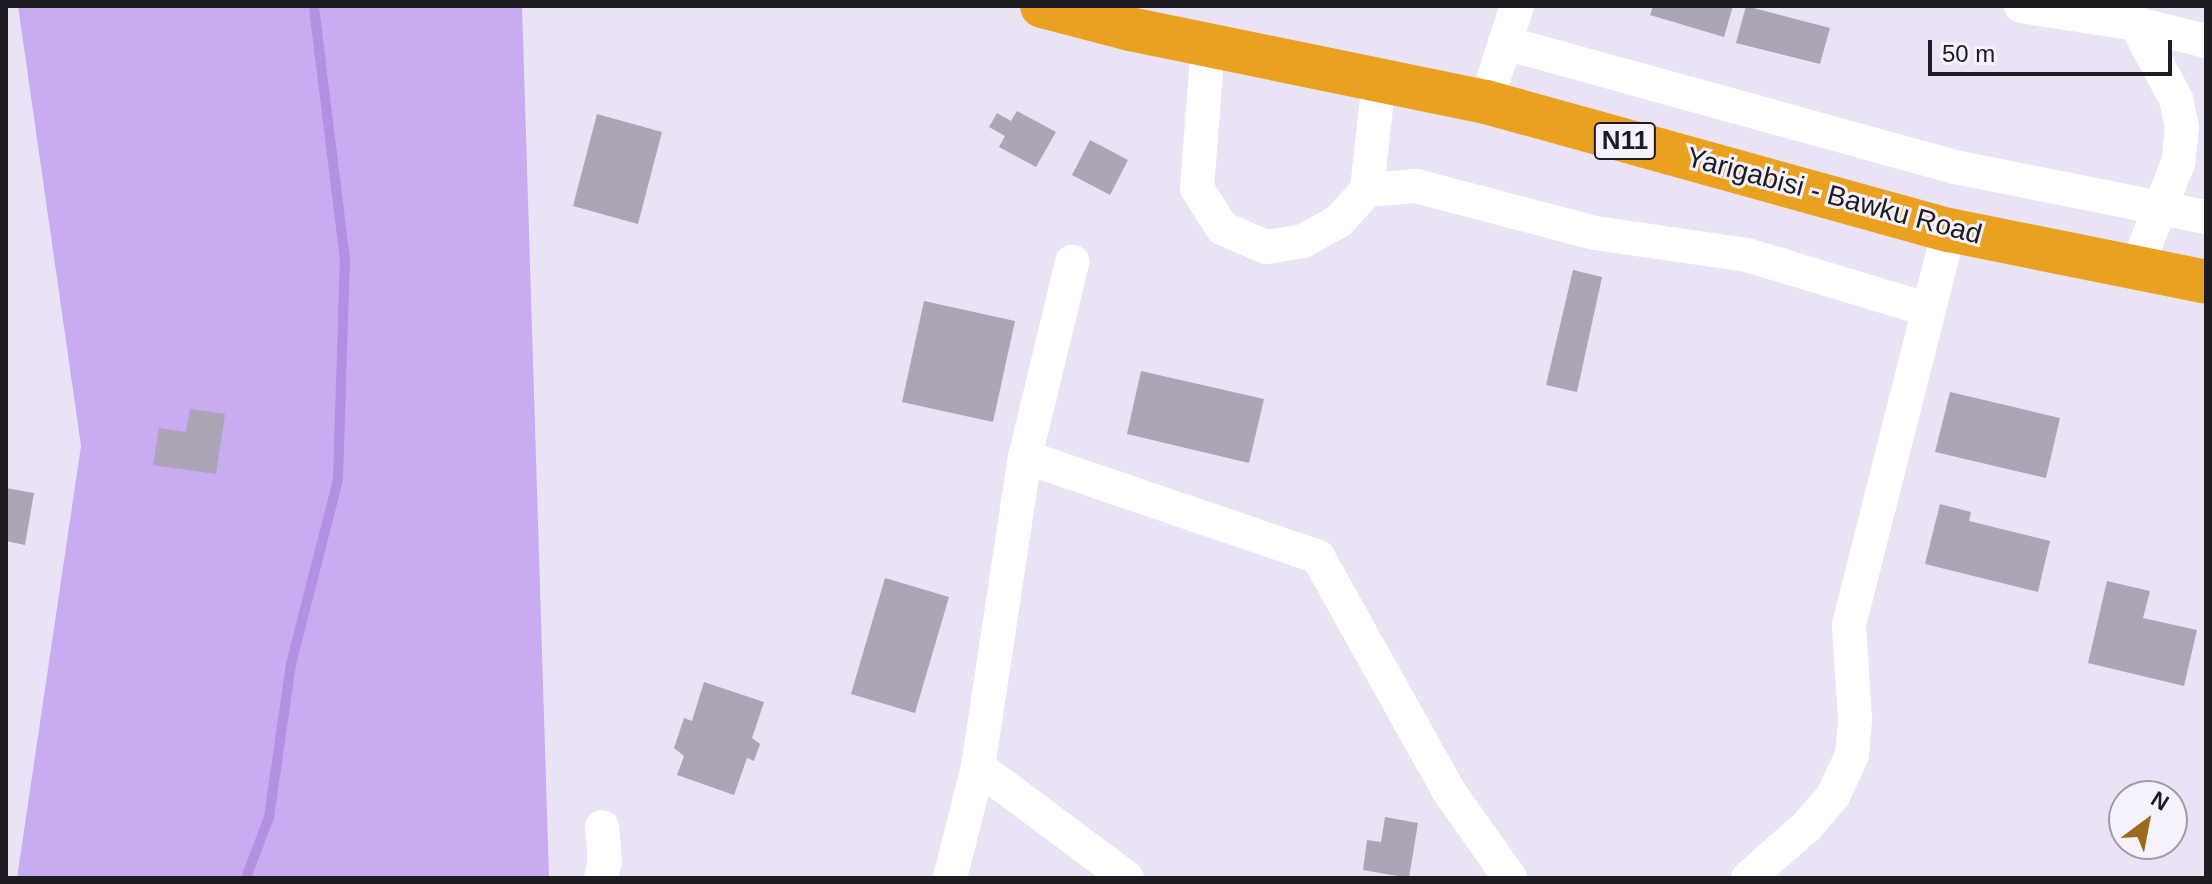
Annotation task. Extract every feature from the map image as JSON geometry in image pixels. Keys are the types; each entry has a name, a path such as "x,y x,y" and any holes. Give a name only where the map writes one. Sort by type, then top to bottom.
{"highway":[{"name":"Yarigabisi - Bawku Road","path":"1042,6 1208,45 1486,102 1949,230 2206,282"}],"street":[{"path":"1486,102 1517,6"},
{"path":"2021,6 2131,15 2206,41"},
{"path":"2131,15 2176,99 2182,127 2178,163 2137,266"},
{"path":"1505,43 1955,167 2206,217"},
{"path":"1208,45 1197,188 1222,228 1266,247 1303,241 1339,221 1367,190 1379,80"},
{"path":"1367,190 1416,186 1595,233 1747,255 1926,309"},
{"path":"1748,878 1807,826 1833,796 1852,755 1855,718 1849,625 1926,309 1949,230"},
{"path":"950,878 978,767 1025,457 1072,262"},
{"path":"1025,457 1318,557 1448,790 1510,878"},
{"path":"978,767 1127,878"},
{"path":"601,878 605,861 602,827"}],"shaded area":[{"path":"18,6 522,6 549,878 17,878 81,446"}],"building":[{"path":"1653,6 1733,6 1724,37 1650,15"},
{"path":"1746,6 1830,28 1820,64 1736,43"},
{"path":"1017,111 1056,132 1036,167 999,147 1005,136 989,127 997,113 1011,121"},
{"path":"597,114 662,132 638,224 573,206"},
{"path":"1090,140 1128,160 1110,195 1072,175"},
{"path":"1573,270 1602,277 1577,392 1546,385"},
{"path":"924,301 1015,321 993,422 902,402"},
{"path":"1141,371 1264,399 1249,463 1127,434"},
{"path":"1950,392 2060,418 2046,478 1935,452"},
{"path":"190,409 225,414 216,474 153,465 159,428 186,432"},
{"path":"6,488 34,493 25,545 6,541"},
{"path":"1940,504 1971,512 1969,521 2050,541 2038,592 1925,564"},
{"path":"885,578 949,597 915,713 851,694"},
{"path":"2107,581 2150,591 2143,618 2197,630 2184,686 2088,663"},
{"path":"704,682 764,702 752,738 760,744 754,761 747,758 734,795 677,775 684,756 674,748 684,718 692,721"},
{"path":"1385,817 1418,823 1409,878 1363,870 1367,840 1381,842"}],"waterway":[{"path":"246,878 269,817 291,664 338,479 345,260 314,6"}]}
